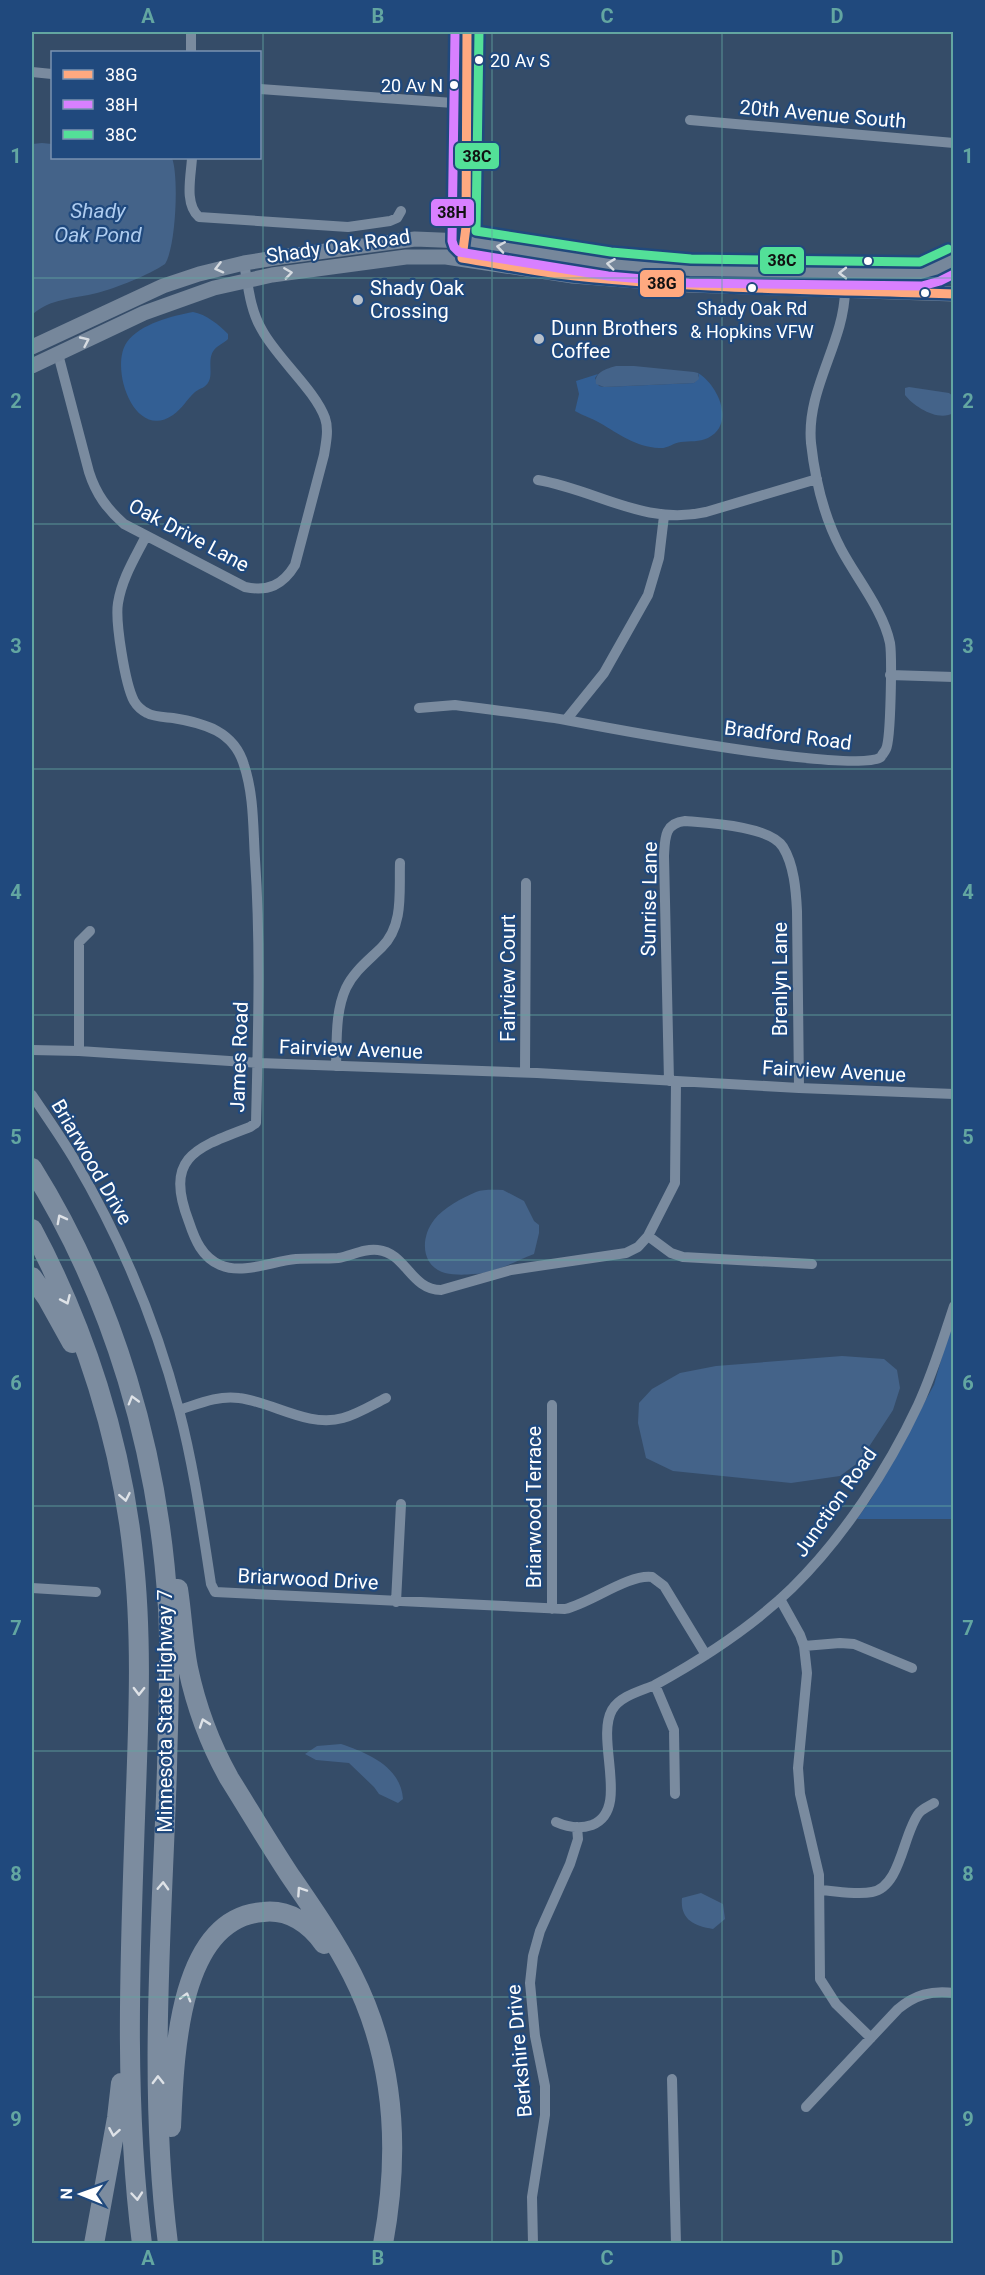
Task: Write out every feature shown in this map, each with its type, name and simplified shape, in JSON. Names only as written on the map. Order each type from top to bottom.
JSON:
[{"type":"highway","name":"Minnesota State Highway 7","points":[[32,1168],[64,1225],[96,1295],[124,1370],[142,1433],[155,1492],[163,1547],[169,1633],[169,1682],[158,2055],[161,2166],[170,2244]]},
{"type":"highway","name":"Minnesota State Highway 7","points":[[32,1229],[79,1332],[97,1386],[112,1440],[128,1520],[138,1619],[139,1709],[131,1927],[131,2106],[142,2244]]},
{"type":"highway","points":[[32,1276],[47,1298],[83,1365],[112,1440]]},
{"type":"highway","points":[[142,1433],[166,1515],[188,1667],[208,1734],[233,1785],[341,1953],[359,1989],[375,2032],[388,2087],[392,2126],[393,2175],[383,2244]]},
{"type":"highway","points":[[170,2244],[169,2155],[174,2064],[176,2042],[186,1996],[202,1958],[221,1930],[243,1916],[267,1911],[293,1916],[318,1935],[348,1987],[365,2031],[377,2074],[384,2133],[382,2191],[371,2244]]},
{"type":"highway","points":[[94,2244],[118,2107],[131,1927]]},
{"type":"main road","points":[[462,258],[467,32]]},
{"type":"main road","name":"Shady Oak Road","points":[[32,346],[163,286],[199,274],[244,263],[383,242],[430,238],[464,240],[610,264],[690,271],[747,274],[954,276]]},
{"type":"main road","name":"Shady Oak Road","points":[[32,366],[180,298],[247,280],[406,257],[462,258],[573,276],[639,281],[715,286],[954,294]]},
{"type":"main road","points":[[922,274],[954,260]]},
{"type":"main road","points":[[926,294],[946,298],[954,303]]},
{"type":"street","points":[[191,32],[191,51]]},
{"type":"street","points":[[32,72],[51,74]]},
{"type":"street","points":[[261,89],[467,104]]},
{"type":"street","name":"20th Avenue South","points":[[690,120],[954,143]]},
{"type":"street","points":[[192,159],[190,203],[193,212],[199,217],[348,227],[390,221],[397,218],[401,211]]},
{"type":"street","name":"Oak Drive Lane","points":[[58,354],[94,488],[112,513],[124,524],[245,587],[257,590],[269,589],[280,584],[295,565],[324,455],[327,436],[325,418],[318,404],[262,330],[251,302],[244,263]]},
{"type":"street","name":"Bradford Road","points":[[419,708],[456,705],[793,756],[850,762],[872,761],[881,757],[887,749],[890,645],[883,622],[834,535],[817,479],[812,443],[811,418],[842,322],[845,291]]},
{"type":"street","points":[[538,480],[558,483],[664,516],[698,513],[817,479]]},
{"type":"street","points":[[566,720],[604,673],[648,595],[659,558],[664,516]]},
{"type":"street","name":"James Road","points":[[146,536],[124,579],[118,603],[120,637],[129,686],[134,700],[140,709],[149,714],[200,722],[214,728],[238,753],[249,782],[256,877],[259,1064],[256,1123],[199,1149],[187,1161],[180,1177],[179,1194],[200,1250],[222,1266],[237,1269],[294,1259],[339,1258],[376,1249],[392,1255],[424,1287],[441,1290],[512,1270],[626,1253],[638,1247],[648,1236]]},
{"type":"street","points":[[890,675],[954,676]]},
{"type":"street","name":"Sunrise Lane","points":[[648,1236],[675,1183],[664,856],[669,827],[676,822],[685,821],[757,831],[772,837],[782,845],[792,870]]},
{"type":"street","points":[[336,1066],[338,1015],[341,999],[352,977],[392,935],[399,908],[400,863]]},
{"type":"street","name":"Brenlyn Lane","points":[[792,870],[797,911],[799,1088]]},
{"type":"street","name":"Fairview Court","points":[[525,1073],[526,883]]},
{"type":"street","points":[[79,1051],[79,942],[90,932]]},
{"type":"street","name":"Fairview Avenue","points":[[32,1050],[79,1051],[259,1064],[525,1073],[954,1094]]},
{"type":"street","name":"Briarwood Drive","points":[[32,1095],[74,1158],[103,1211],[131,1270],[154,1329],[179,1410],[193,1469],[211,1584],[215,1592],[552,1609],[574,1607],[638,1578],[652,1577],[664,1586],[706,1655]]},
{"type":"street","points":[[648,1236],[671,1253],[683,1257],[812,1264]]},
{"type":"street","name":"Junction Road","points":[[577,1827],[586,1827],[596,1823],[608,1811],[611,1800],[607,1730],[608,1717],[614,1707],[622,1699],[655,1685],[706,1655],[780,1599],[813,1567],[878,1476],[918,1405],[954,1306]]},
{"type":"street","points":[[179,1410],[214,1399],[238,1398],[306,1417],[330,1420],[343,1419],[386,1398]]},
{"type":"street","name":"Briarwood Terrace","points":[[552,1405],[552,1609]]},
{"type":"street","points":[[396,1602],[401,1504]]},
{"type":"street","points":[[32,1588],[96,1592]]},
{"type":"street","points":[[780,1599],[792,1617],[804,1646],[807,1673],[798,1768],[800,1794],[816,1857],[820,1890],[820,1979],[836,2004],[871,2038]]},
{"type":"street","points":[[804,1646],[854,1644],[912,1668]]},
{"type":"street","points":[[655,1685],[674,1730],[675,1794]]},
{"type":"street","points":[[820,1890],[866,1893],[882,1888],[893,1875],[919,1813],[934,1803]]},
{"type":"street","points":[[556,1822],[577,1827]]},
{"type":"street","name":"Berkshire Drive","points":[[533,2244],[532,2197],[541,2143],[545,2095],[532,2013],[530,1983],[533,1956],[540,1931],[570,1864],[578,1839],[577,1827]]},
{"type":"street","points":[[806,2107],[909,2000],[937,1991],[954,1993]]},
{"type":"street","points":[[672,2079],[676,2244]]},
{"type":"shaded area","points":[[193,312],[203,315],[216,324],[228,334],[228,339],[212,354],[210,377],[206,385],[195,392],[173,415],[159,421],[147,418],[137,410],[123,383],[122,353],[127,342],[140,330],[166,319]]},
{"type":"shaded area","points":[[698,373],[712,386],[721,405],[722,414],[721,424],[716,432],[705,439],[662,448],[651,447],[628,439],[575,411],[579,394],[576,381],[598,374],[595,378],[599,386],[604,387],[694,383],[699,376]]},
{"type":"shaded area","points":[[953,1318],[953,1519],[857,1519],[871,1499],[934,1385]]},
{"type":"water","name":"Shady Oak Pond","points":[[32,144],[51,144],[51,159],[172,159],[175,180],[174,228],[165,264],[123,285],[54,302],[32,315]]},
{"type":"water","points":[[616,366],[694,372],[698,373],[699,379],[694,383],[604,387],[596,384],[599,374]]},
{"type":"water","points":[[905,388],[949,393],[953,396],[953,413],[941,416],[920,408],[905,395]]},
{"type":"water","points":[[503,1190],[524,1201],[534,1221],[539,1225],[534,1254],[497,1270],[463,1275],[445,1273],[431,1264],[425,1251],[426,1235],[429,1227],[442,1211],[476,1192]]},
{"type":"water","points":[[842,1356],[884,1359],[897,1370],[900,1388],[893,1410],[859,1462],[840,1476],[791,1483],[673,1471],[646,1458],[638,1423],[639,1403],[652,1389],[680,1373],[716,1366]]},
{"type":"water","points":[[341,1744],[372,1757],[390,1770],[401,1788],[403,1799],[398,1803],[379,1794],[349,1763],[316,1760],[305,1754],[317,1746]]},
{"type":"water","points":[[701,1893],[723,1904],[725,1919],[713,1929],[699,1926],[689,1920],[683,1911],[682,1898]]},
{"type":"transit line","name":"38H","points":[[455,32],[452,241],[459,252],[608,276],[689,283],[922,286],[954,274]]},
{"type":"transit line","name":"38G","points":[[462,258],[466,227],[467,32]]},
{"type":"transit line","name":"38C","points":[[479,32],[476,231],[611,252],[691,259],[920,262],[948,249]]},
{"type":"transit line","name":"38G","points":[[462,258],[575,276],[669,284],[954,294]]},
{"type":"place","name":"20 Av S","points":[[479,60]]},
{"type":"place","name":"20 Av N","points":[[454,85]]},
{"type":"place","name":"Shady Oak Rd & Hopkins VFW","points":[[752,288]]},
{"type":"place","name":"Shady Oak Crossing","points":[[358,300]]},
{"type":"place","name":"Dunn Brothers Coffee","points":[[539,339]]}]
